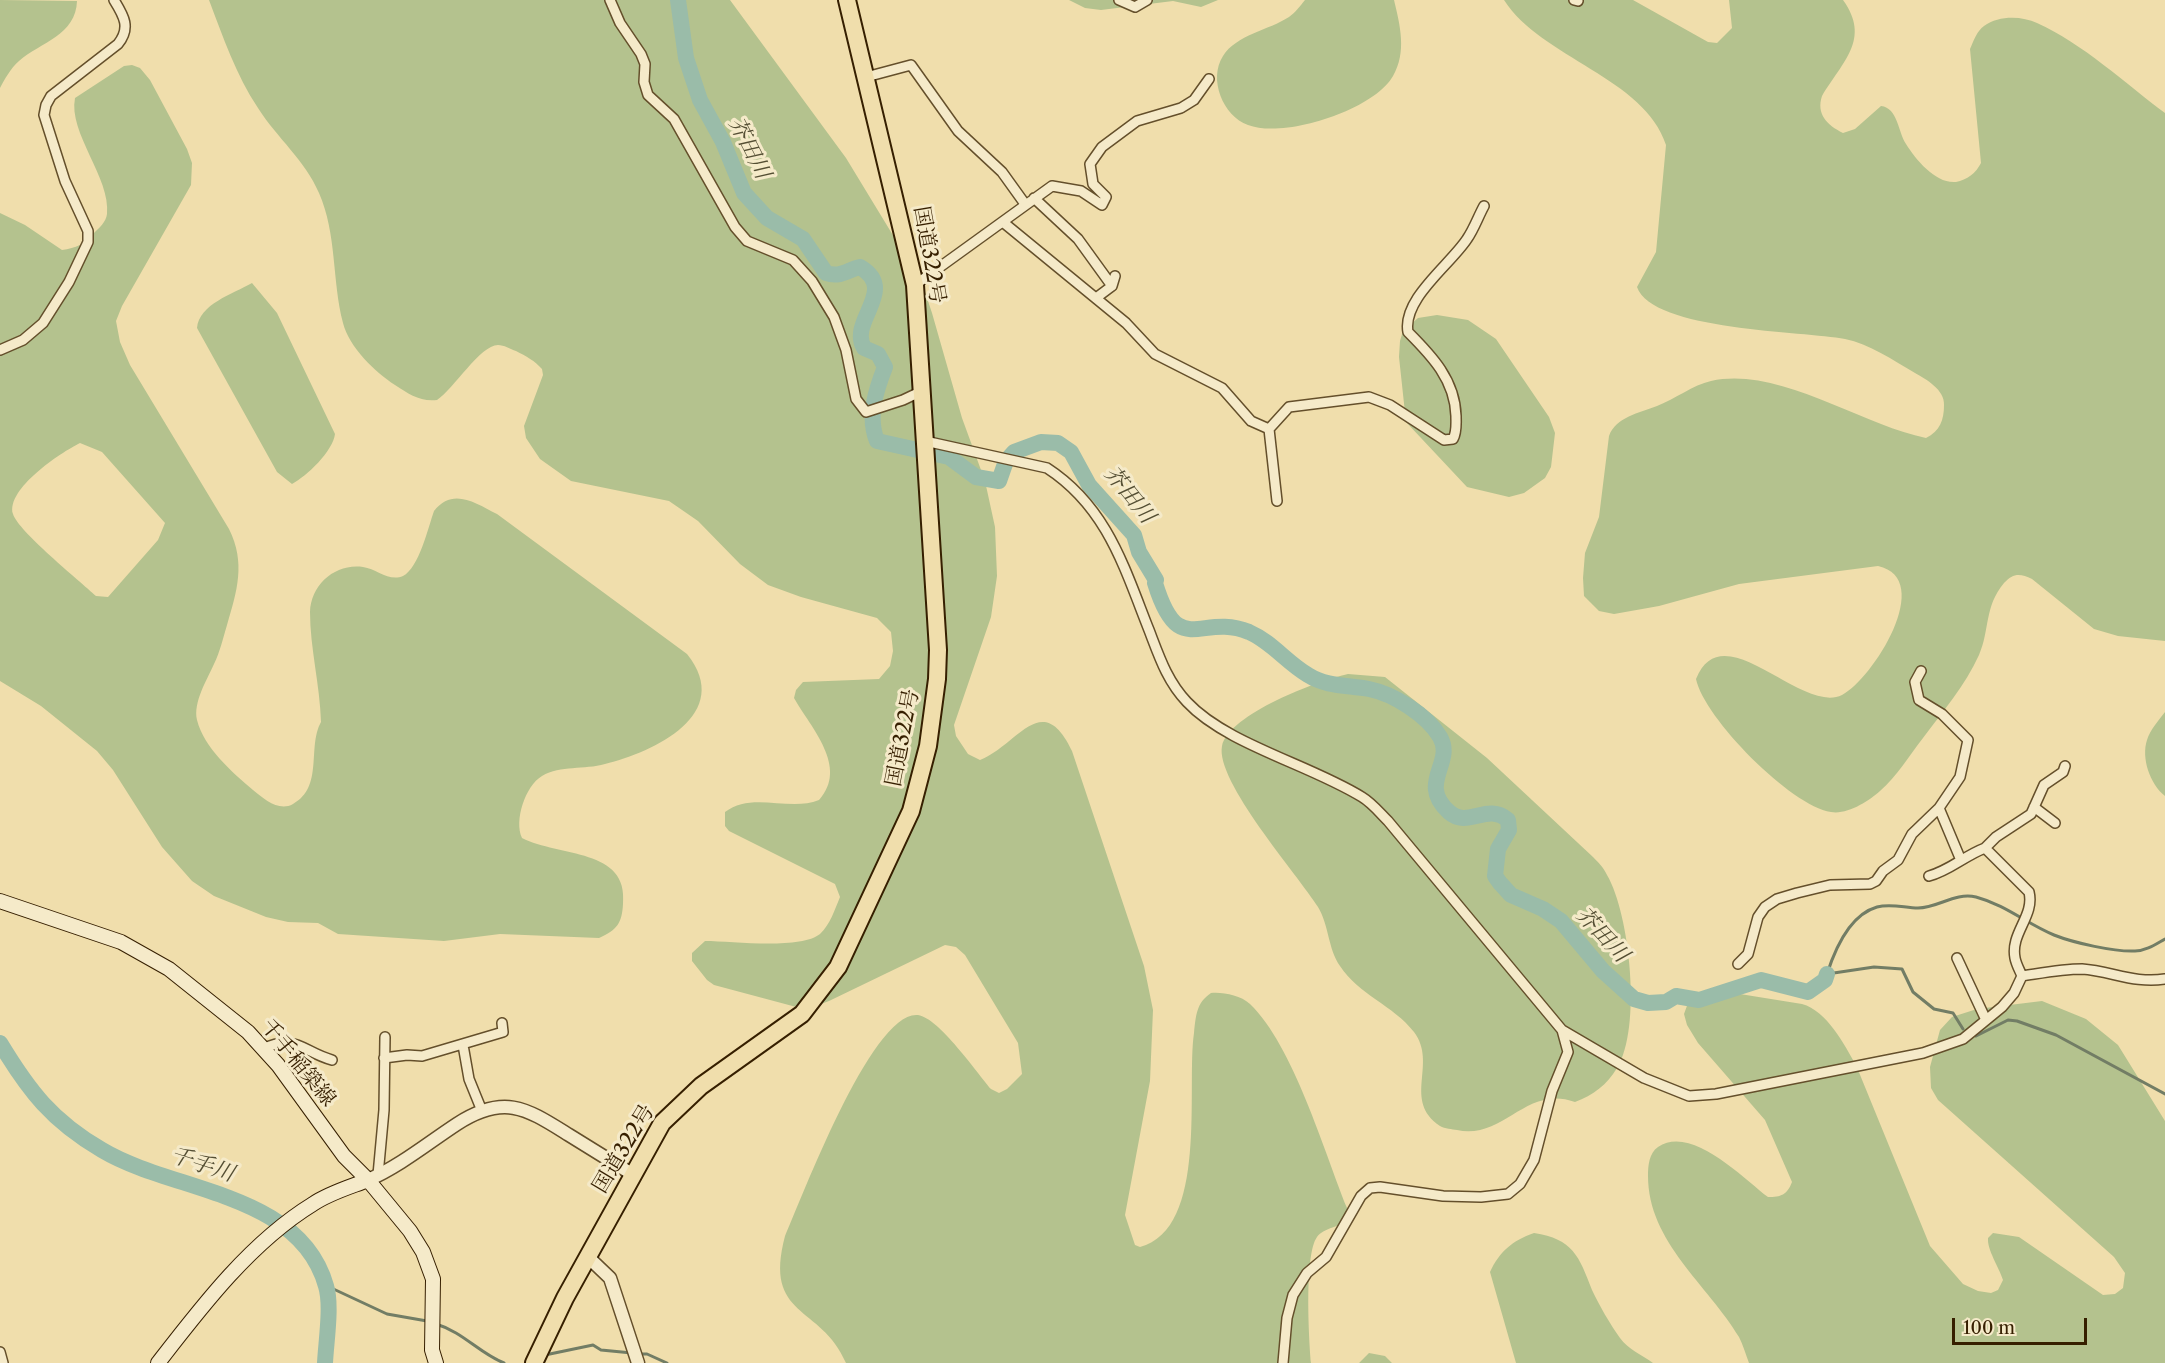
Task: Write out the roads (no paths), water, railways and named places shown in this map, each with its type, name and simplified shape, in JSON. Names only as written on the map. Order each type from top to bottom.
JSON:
[{"type":"highway","name":"国道322号","points":[[534,1363],[632,1174],[657,1131],[684,1100],[786,1028],[823,990],[838,967],[911,811],[928,746],[937,679],[938,650],[915,285],[847,0]]},
{"type":"main road","name":"千手稲築線","points":[[0,901],[121,942],[169,969],[248,1032],[278,1065],[344,1156],[373,1178],[411,1231],[427,1261],[433,1279],[432,1350],[436,1363]]},
{"type":"main road","points":[[158,1363],[220,1287],[292,1217],[322,1198],[373,1178]]},
{"type":"street","points":[[0,350],[22,340],[43,323],[69,282],[88,242],[88,231],[65,181],[44,115],[51,96],[118,44],[126,35],[127,26],[114,0]]},
{"type":"street","points":[[610,0],[620,22],[641,54],[645,64],[644,82],[648,94],[674,119],[735,227],[747,241],[793,260],[828,305],[846,350],[851,382],[860,406],[866,412],[922,391]]},
{"type":"street","points":[[1119,0],[1135,7],[1147,0]]},
{"type":"street","points":[[866,77],[911,65],[958,131],[1002,172],[1025,204]]},
{"type":"street","points":[[915,285],[1004,223],[1025,204],[1052,186],[1081,191],[1102,205],[1106,197],[1093,184],[1090,164],[1102,147],[1137,121],[1181,108],[1194,100],[1209,79]]},
{"type":"street","points":[[1034,198],[1078,239],[1112,286]]},
{"type":"street","points":[[1277,501],[1269,429],[1289,407],[1369,397],[1390,405],[1444,440],[1453,439],[1455,404],[1451,388],[1444,372],[1408,332],[1407,324],[1415,303],[1467,240],[1484,206]]},
{"type":"street","points":[[1004,223],[1126,323],[1155,354],[1222,388],[1251,421],[1269,429]]},
{"type":"street","points":[[1096,298],[1112,286],[1115,276]]},
{"type":"street","points":[[925,445],[1047,468],[1064,479],[1105,524],[1125,569],[1166,676],[1186,701],[1202,716],[1227,732],[1364,798],[1388,821],[1562,1030],[1644,1078],[1689,1096],[1716,1094],[1923,1053],[1963,1039],[1986,1020],[2014,993],[2022,976],[2014,957],[2022,924],[2031,902],[2029,892],[1985,848]]},
{"type":"street","points":[[1738,964],[1748,954],[1758,917],[1765,907],[1777,898],[1830,885],[1870,884],[1876,881],[1883,871],[1898,860],[1912,834],[1939,808],[1957,785],[1968,740],[1942,714],[1919,700],[1915,682],[1921,671]]},
{"type":"street","points":[[1929,876],[1943,872],[1960,858],[1985,848],[1996,837],[2031,814],[2044,785],[2063,772],[2065,766]]},
{"type":"street","points":[[2034,807],[2055,823]]},
{"type":"street","points":[[1939,808],[1960,858]]},
{"type":"street","points":[[1957,958],[1986,1020]]},
{"type":"street","points":[[2022,976],[2059,970],[2084,969],[2134,980],[2165,979]]},
{"type":"street","points":[[384,1058],[422,1056],[463,1045],[503,1032],[502,1023]]},
{"type":"street","points":[[1283,1363],[1287,1318],[1293,1294],[1307,1273],[1326,1257],[1354,1206],[1370,1188],[1380,1186],[1443,1196],[1481,1197],[1508,1194],[1520,1184],[1534,1160],[1552,1091],[1568,1052],[1562,1030]]},
{"type":"street","points":[[373,1178],[384,1110],[384,1037]]},
{"type":"street","points":[[263,1049],[278,1041],[298,1043],[319,1056],[332,1060]]},
{"type":"street","points":[[463,1045],[469,1079],[482,1111]]},
{"type":"street","points":[[373,1178],[460,1122],[482,1111],[515,1107],[535,1113],[632,1174]]},
{"type":"street","points":[[588,1257],[610,1278],[638,1363]]},
{"type":"street","points":[[0,1352],[3,1363]]},
{"type":"waterway","name":"芥田川","points":[[678,0],[686,58],[700,100],[723,142],[744,193],[767,218],[803,239],[826,273],[839,274],[860,267],[871,276],[875,286],[874,296],[862,327],[861,338],[864,348],[878,354],[885,367],[876,394],[873,413],[877,441],[949,457],[976,477],[999,481],[1006,461],[1014,452],[1041,442],[1058,443],[1071,452],[1089,485],[1134,535],[1139,552],[1156,580],[1155,583],[1164,607],[1173,621],[1182,628],[1232,627],[1249,632],[1265,641],[1300,670],[1315,679],[1330,684],[1379,692],[1409,707],[1427,721],[1440,737],[1443,746],[1443,756],[1436,782],[1436,792],[1440,802],[1449,812],[1463,818],[1493,814],[1508,820],[1509,830],[1498,849],[1495,876],[1500,883],[1511,895],[1543,909],[1561,921],[1603,971],[1634,999],[1648,1003],[1666,1002],[1676,996],[1699,1000],[1761,980],[1808,992],[1825,980],[1827,974]]},
{"type":"waterway","points":[[1963,1029],[1953,1013],[1934,1009],[1913,992],[1902,969],[1874,967],[1827,974],[1844,934],[1858,917],[1882,906],[1918,908],[1968,896],[1987,900],[2054,935],[2094,946],[2139,951],[2165,939]]},
{"type":"waterway","points":[[1976,1036],[2008,1020],[2017,1021],[2056,1035],[2165,1094]]},
{"type":"waterway","name":"千手川","points":[[0,1043],[21,1076],[43,1104],[84,1139],[131,1164],[230,1198],[262,1213],[290,1231],[312,1255],[326,1286],[329,1313],[325,1363]]},
{"type":"waterway","points":[[327,1286],[387,1314],[427,1321]]},
{"type":"waterway","points":[[436,1324],[454,1332],[504,1363]]},
{"type":"waterway","points":[[545,1355],[593,1345],[601,1350],[632,1353]]},
{"type":"waterway","points":[[638,1354],[647,1354],[667,1363]]}]
